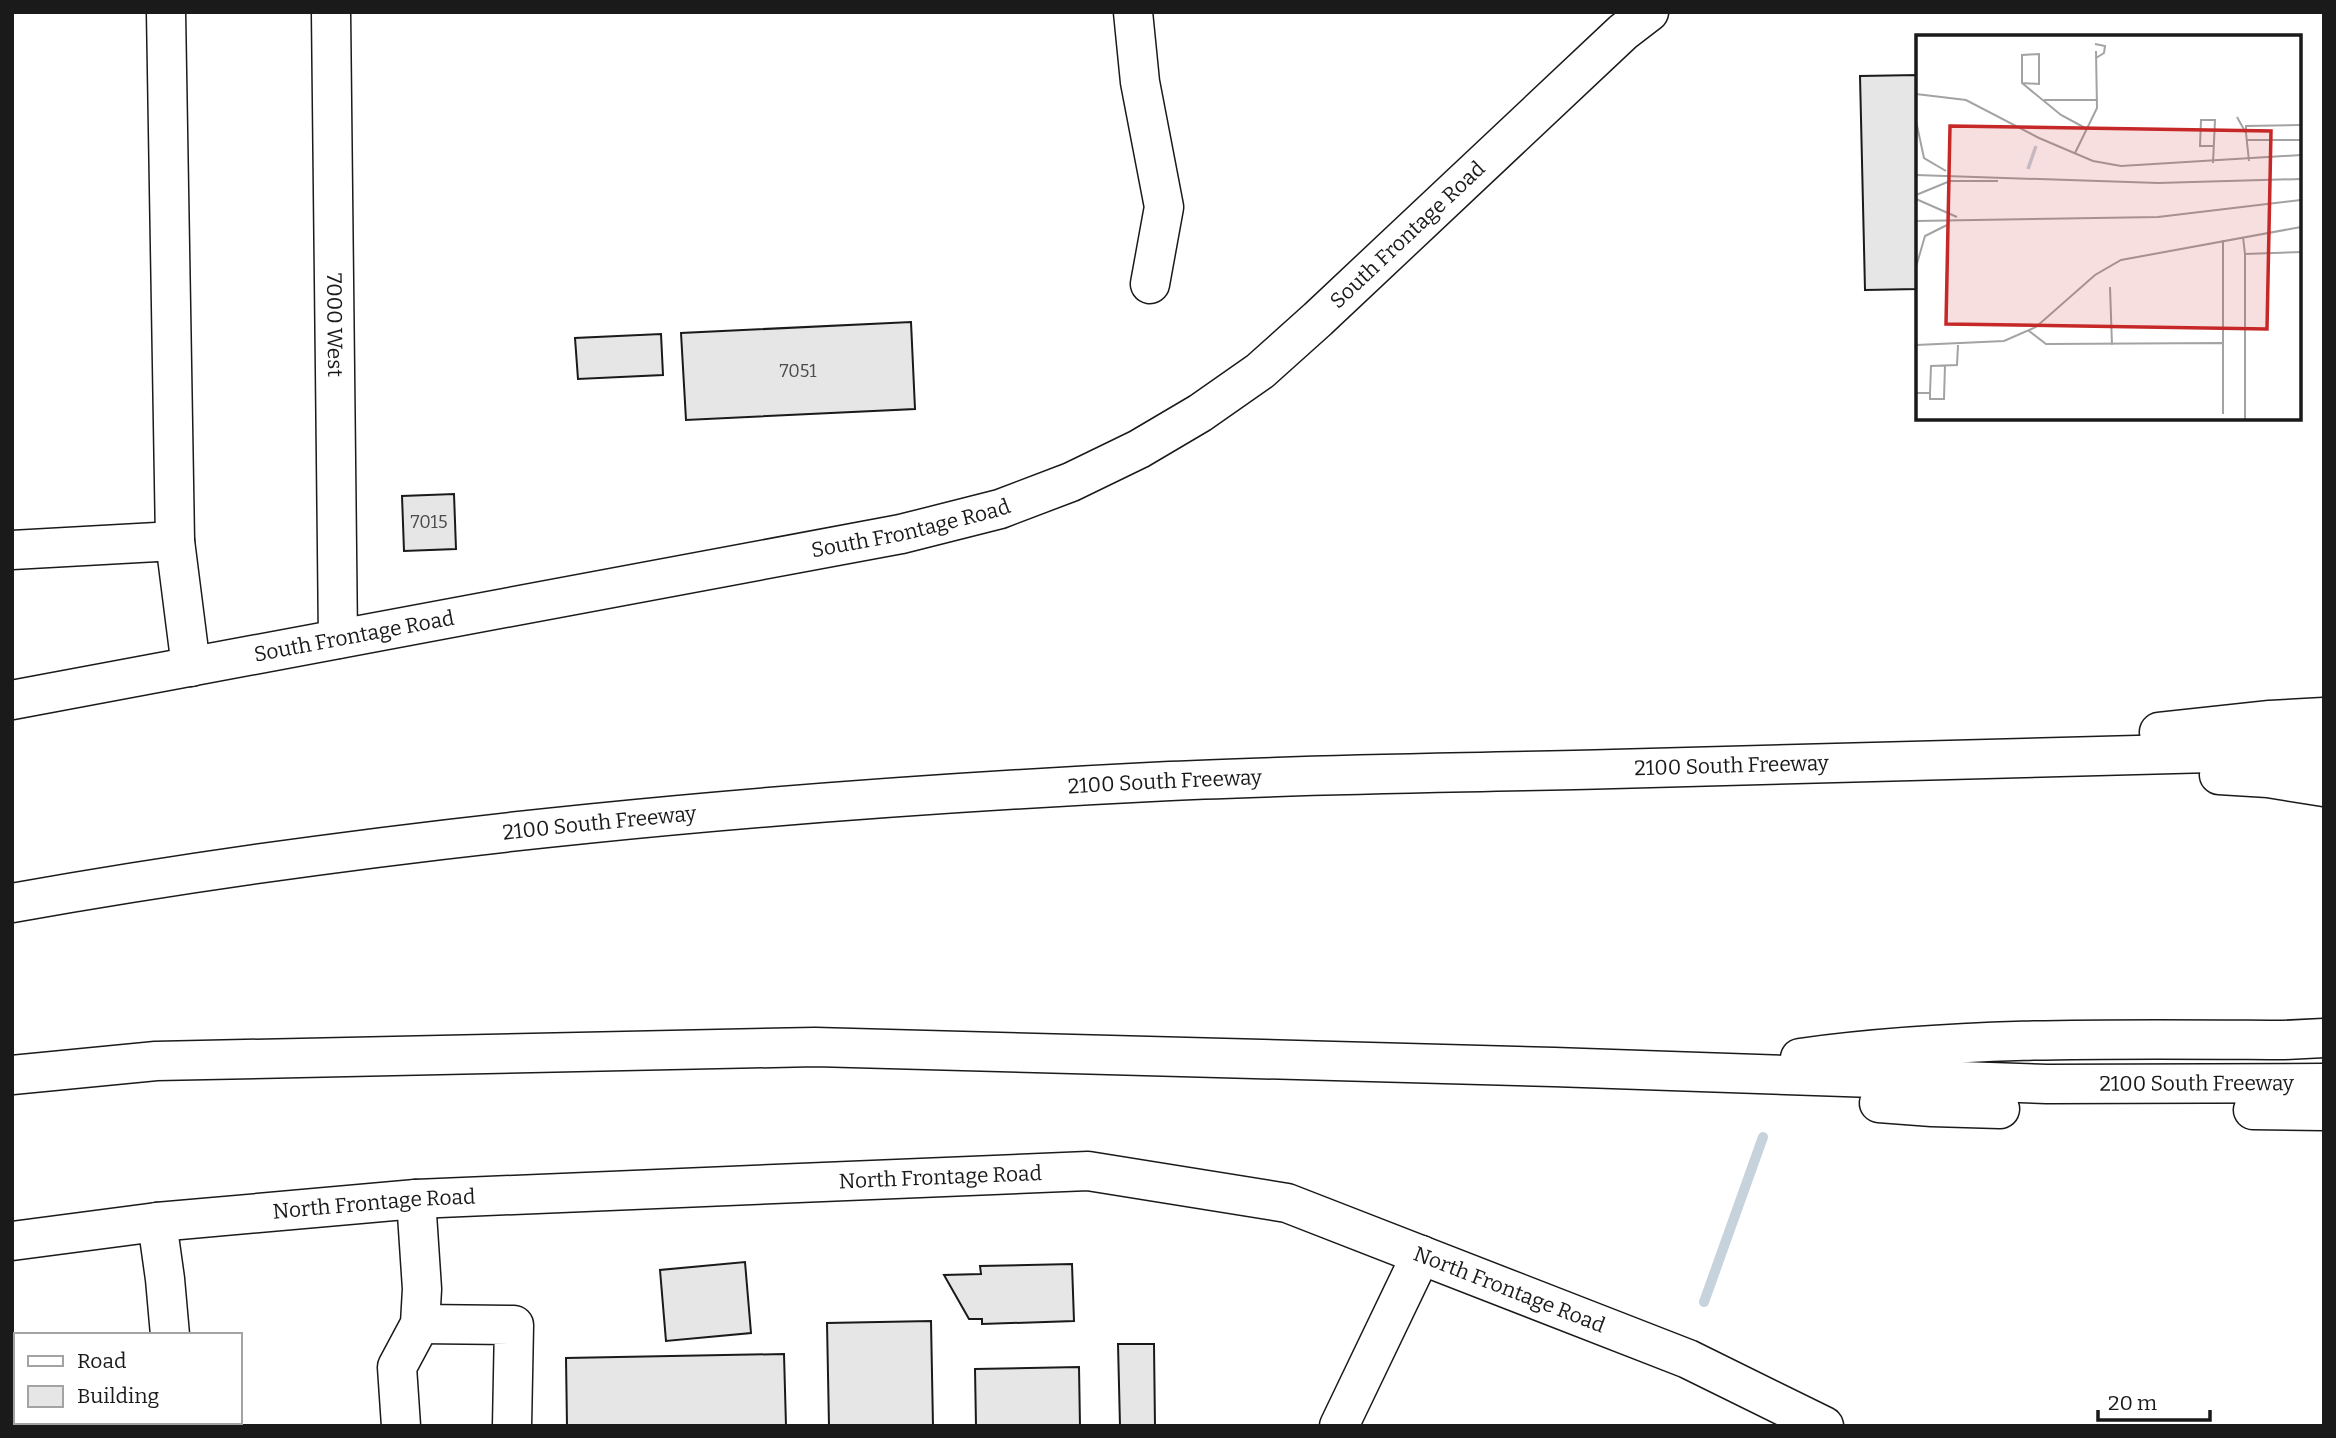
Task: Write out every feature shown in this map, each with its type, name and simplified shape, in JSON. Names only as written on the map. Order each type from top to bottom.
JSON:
[{"type":"main road","points":[[166,12],[175,541],[191,667]]},
{"type":"main road","name":"7000 West","points":[[331,12],[338,639]]},
{"type":"main road","points":[[1133,12],[1140,82],[1164,208],[1150,284]]},
{"type":"main road","name":"South Frontage Road","points":[[12,700],[901,534],[1000,509],[1071,482],[1139,449],[1200,413],[1260,371],[1623,32],[1649,12]]},
{"type":"main road","points":[[12,550],[175,541]]},
{"type":"main road","points":[[2001,758],[2152,733],[2324,717]]},
{"type":"main road","name":"2100 South Freeway","points":[[12,903],[152,878],[354,851],[583,824],[813,804],[1172,781],[2324,750]]},
{"type":"main road","points":[[2001,758],[2129,773],[2268,778],[2324,787]]},
{"type":"main road","points":[[1711,1073],[1848,1051],[1942,1043],[2324,1038]]},
{"type":"main road","name":"2100 South Freeway","points":[[12,1075],[156,1061],[815,1047],[2048,1084],[2324,1083]]},
{"type":"main road","points":[[1711,1073],[1821,1096],[1932,1107],[2324,1111]]},
{"type":"main road","name":"North Frontage Road","points":[[12,1241],[157,1222],[416,1199],[1088,1171],[1287,1203],[1688,1359],[1824,1426]]},
{"type":"main road","points":[[401,1426],[397,1367],[420,1324],[422,1289],[416,1199]]},
{"type":"main road","points":[[157,1222],[170,1333]]},
{"type":"main road","points":[[1339,1426],[1421,1255]]},
{"type":"main road","points":[[420,1324],[514,1325],[512,1426]]},
{"type":"building","points":[[1916,75],[1916,289],[1865,290],[1860,76]]},
{"type":"building","points":[[911,322],[915,409],[686,420],[681,333]]},
{"type":"building","points":[[661,334],[663,375],[578,379],[575,338]]},
{"type":"building","points":[[454,494],[456,549],[404,551],[402,496]]},
{"type":"building","points":[[745,1262],[751,1333],[666,1341],[660,1270]]},
{"type":"building","points":[[1072,1264],[1074,1321],[982,1324],[982,1319],[969,1319],[944,1275],[981,1274],[980,1266]]},
{"type":"building","points":[[931,1321],[933,1426],[829,1426],[827,1323]]},
{"type":"building","points":[[1118,1344],[1154,1344],[1155,1426],[1120,1426]]},
{"type":"building","points":[[784,1354],[786,1426],[567,1426],[566,1358]]},
{"type":"building","points":[[1079,1367],[1080,1426],[976,1426],[975,1369]]},
{"type":"waterway","points":[[1704,1302],[1763,1137]]}]
